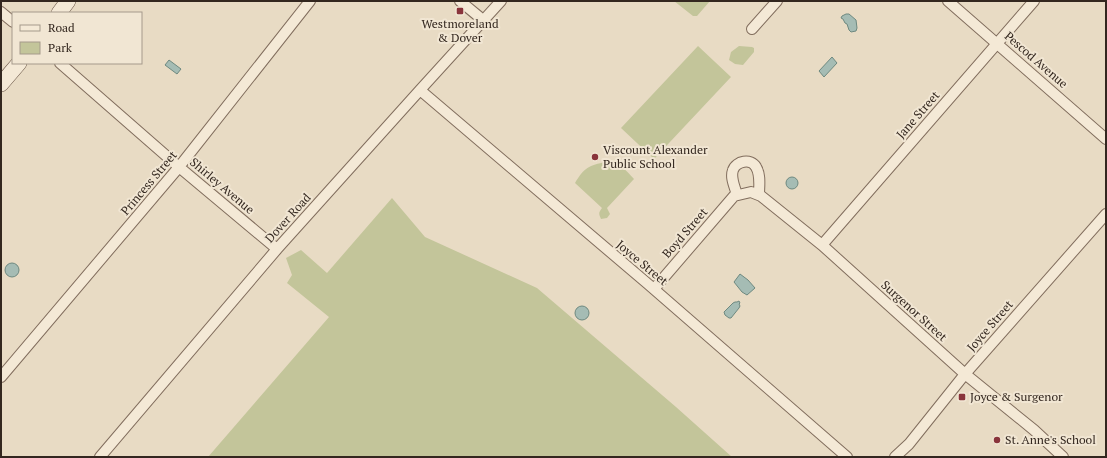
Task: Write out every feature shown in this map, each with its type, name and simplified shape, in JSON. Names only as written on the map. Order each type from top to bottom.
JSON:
[{"type":"street","points":[[60,12],[68,1]]},
{"type":"street","name":"Princess Street","points":[[1,377],[179,167],[310,1]]},
{"type":"street","points":[[460,1],[483,20]]},
{"type":"street","name":"Dover Road","points":[[100,457],[277,249],[483,20],[502,1]]},
{"type":"street","points":[[752,29],[777,1]]},
{"type":"street","name":"Pescod Avenue","points":[[948,1],[1106,139]]},
{"type":"street","name":"Jane Street","points":[[822,245],[1034,1]]},
{"type":"street","points":[[1,12],[12,21]]},
{"type":"street","points":[[1,84],[18,64]]},
{"type":"street","name":"Shirley Avenue","points":[[61,64],[179,167],[277,249]]},
{"type":"street","name":"Joyce Street","points":[[420,90],[654,289],[847,457]]},
{"type":"street","points":[[759,195],[759,176],[756,166],[750,162],[743,162],[735,166],[732,171],[737,195],[751,192],[761,196],[822,245]]},
{"type":"street","name":"Boyd Street","points":[[654,289],[734,196],[737,195]]},
{"type":"street","name":"Joyce Street","points":[[895,457],[909,444],[965,374],[1106,214]]},
{"type":"street","name":"Surgenor Street","points":[[822,245],[965,374],[1034,430],[1063,457]]},
{"type":"green space","points":[[674,1],[710,1],[697,16],[693,16]]},
{"type":"green space","points":[[698,46],[731,77],[654,159],[621,128]]},
{"type":"green space","points":[[739,46],[754,48],[754,52],[743,65],[735,64],[729,60],[731,52]]},
{"type":"green space","points":[[606,162],[622,167],[634,179],[607,208],[610,214],[607,218],[601,219],[599,214],[602,208],[575,183],[581,174],[588,168],[595,164]]},
{"type":"green space","points":[[392,198],[425,237],[537,288],[732,457],[208,457],[329,317],[287,283],[292,275],[286,258],[301,250],[327,273]]},
{"type":"water","points":[[846,14],[849,14],[856,20],[856,31],[851,32],[847,24],[841,18]]},
{"type":"water","points":[[832,57],[837,63],[824,77],[819,71]]},
{"type":"water","points":[[169,60],[181,69],[177,74],[165,65]]},
{"type":"water","points":[[790,177],[794,177],[798,183],[794,189],[790,189],[786,185],[786,181]]},
{"type":"water","points":[[12,263],[17,265],[19,270],[17,275],[12,277],[7,275],[5,270],[7,265]]},
{"type":"water","points":[[740,274],[755,288],[747,295],[742,292],[734,282]]},
{"type":"water","points":[[739,301],[740,306],[731,318],[725,315],[724,312],[733,303]]},
{"type":"water","points":[[582,306],[587,308],[589,313],[587,318],[582,320],[577,318],[575,313],[577,308]]},
{"type":"place","name":"Westmoreland & Dover","points":[[460,11]]},
{"type":"place","name":"Viscount Alexander Public School","points":[[595,157]]},
{"type":"place","name":"Joyce & Surgenor","points":[[962,397]]},
{"type":"place","name":"St. Anne's School","points":[[997,440]]}]
